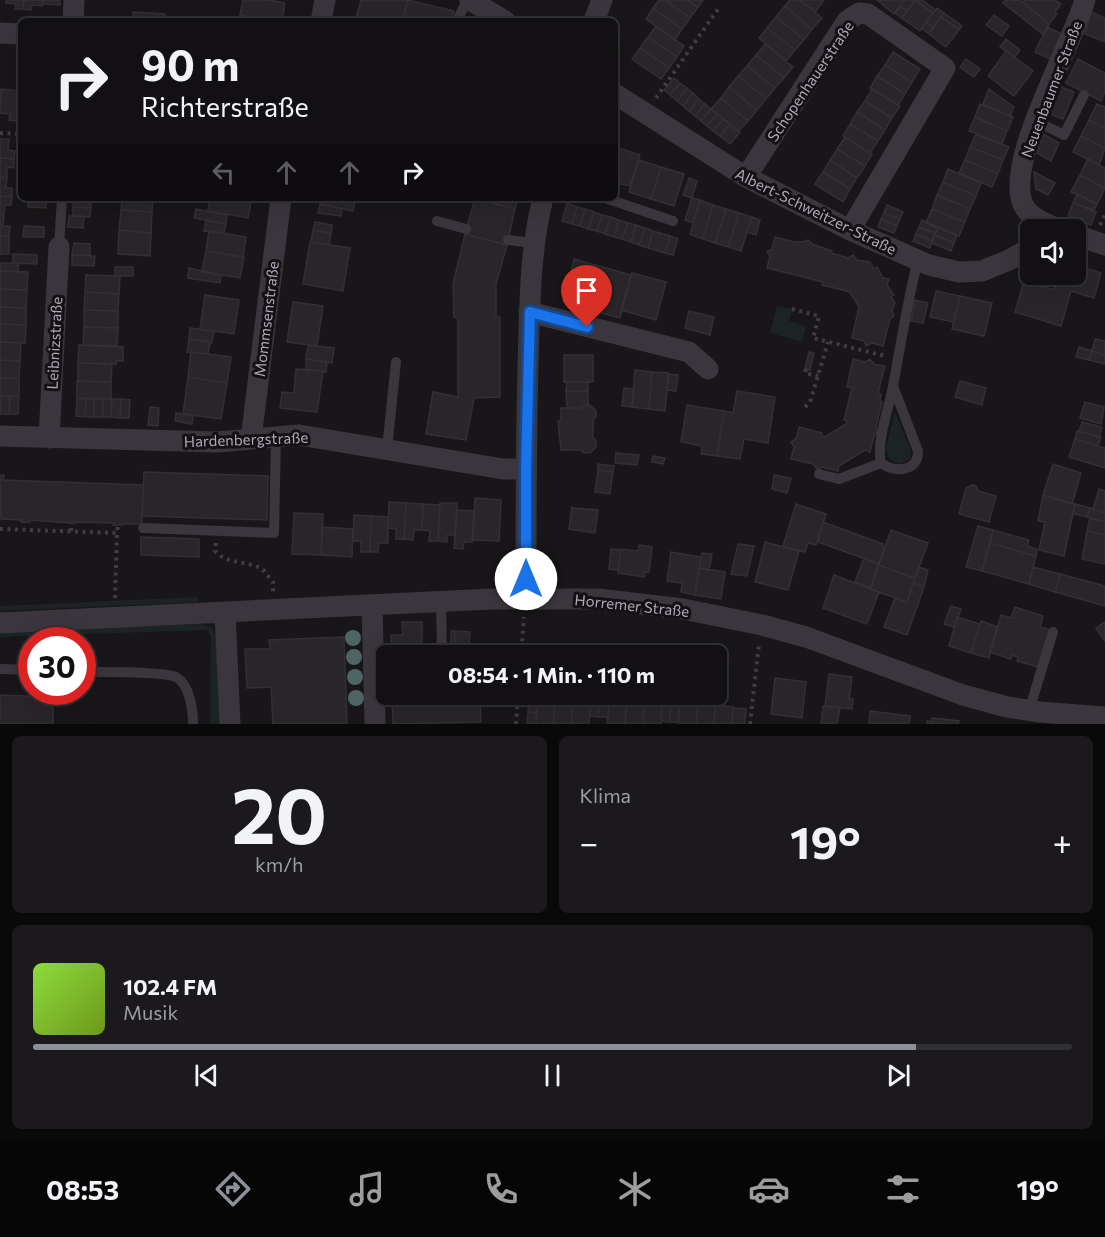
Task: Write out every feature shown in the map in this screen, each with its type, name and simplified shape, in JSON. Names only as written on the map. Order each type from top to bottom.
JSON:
[{"type":"street","points":[[73,18],[74,0]]},
{"type":"street","points":[[322,18],[325,0]]},
{"type":"street","points":[[468,0],[500,18]]},
{"type":"street","points":[[595,18],[602,0]]},
{"type":"street","name":"Neuenbaumer Straße","points":[[1038,219],[1024,205],[1020,193],[1019,176],[1036,121],[1085,0]]},
{"type":"street","name":"Schopenhauerstraße","points":[[746,177],[845,25],[853,16],[860,13],[868,14],[945,68],[850,230]]},
{"type":"street","points":[[0,33],[18,34]]},
{"type":"street","name":"Albert-Schweitzer-Straße","points":[[618,96],[746,177],[850,230],[918,260],[952,271],[975,272],[992,268],[1020,253]]},
{"type":"street","name":"Mommsenstraße","points":[[251,440],[282,201]]},
{"type":"street","points":[[526,597],[530,312],[533,243],[542,201]]},
{"type":"street","points":[[1086,238],[1105,245]]},
{"type":"street","name":"Leibnizstraße","points":[[49,438],[59,247]]},
{"type":"street","points":[[530,312],[688,352],[708,369]]},
{"type":"street","name":"Hardenbergstraße","points":[[0,436],[217,442],[299,435],[503,469],[526,469]]},
{"type":"street","name":"Horremer Straße","points":[[0,623],[526,597],[598,599],[714,614],[762,625],[806,637],[963,695],[1007,707],[1105,717]]},
{"type":"street","points":[[372,605],[375,724]]},
{"type":"street","points":[[225,613],[230,724]]},
{"type":"lane","points":[[459,18],[468,0]]},
{"type":"lane","points":[[1036,121],[1064,135],[1084,95]]},
{"type":"lane","points":[[59,247],[62,201]]},
{"type":"lane","points":[[614,201],[673,221]]},
{"type":"lane","points":[[437,221],[466,229]]},
{"type":"lane","points":[[508,240],[533,243]]},
{"type":"lane","points":[[893,386],[918,452],[918,459],[913,465],[902,469],[889,469],[881,463],[880,448],[908,299],[918,260]]},
{"type":"lane","points":[[387,449],[396,362]]},
{"type":"lane","points":[[143,528],[274,533],[276,437]]},
{"type":"lane","points":[[819,474],[839,479],[881,463]]},
{"type":"lane","points":[[441,601],[442,645]]},
{"type":"lane","points":[[1029,711],[1053,632]]},
{"type":"lane","points":[[0,669],[18,670]]},
{"type":"lane","points":[[96,672],[175,677],[183,684],[190,700],[193,724]]},
{"type":"path","points":[[645,114],[718,9]]},
{"type":"path","points":[[0,133],[18,134]]},
{"type":"path","points":[[792,309],[819,316],[813,338],[897,359]]},
{"type":"path","points":[[805,407],[810,402],[828,342]]},
{"type":"path","points":[[806,369],[806,373],[818,376]]},
{"type":"path","points":[[25,530],[26,522]]},
{"type":"path","points":[[71,523],[71,531]]},
{"type":"path","points":[[115,598],[118,525]]},
{"type":"path","points":[[0,529],[117,532]]},
{"type":"path","points":[[216,543],[216,551],[219,555],[261,568],[273,582],[273,592]]},
{"type":"path","points":[[522,645],[526,597]]},
{"type":"path","points":[[750,724],[762,625]]},
{"type":"path","points":[[516,724],[517,705]]},
{"type":"shaded area","points":[[777,306],[792,309],[789,321],[806,326],[802,342],[770,333]]},
{"type":"shaded area","points":[[895,412],[910,448],[911,458],[900,464],[889,459],[886,447]]},
{"type":"shaded area","points":[[198,597],[198,602],[0,611],[0,606]]},
{"type":"shaded area","points":[[199,624],[211,627],[216,637],[220,724],[210,724],[211,637],[207,630],[96,634],[96,628]]},
{"type":"shaded area","points":[[18,630],[18,636],[0,637],[0,631]]},
{"type":"building","points":[[6,0],[24,0],[23,9],[15,9],[16,4],[6,3]]},
{"type":"building","points":[[24,0],[43,0],[42,6],[32,5],[31,10],[23,9]]},
{"type":"building","points":[[43,0],[60,0],[60,5],[42,4]]},
{"type":"building","points":[[243,0],[270,0],[285,3],[282,18],[256,18],[240,15]]},
{"type":"building","points":[[361,0],[408,0],[403,18],[356,18]]},
{"type":"building","points":[[408,0],[454,11],[452,18],[403,18]]},
{"type":"building","points":[[659,0],[665,0],[690,18],[682,29],[653,8]]},
{"type":"building","points":[[665,0],[687,0],[698,7],[690,18]]},
{"type":"building","points":[[687,0],[703,0],[698,7]]},
{"type":"building","points":[[790,0],[800,0],[822,18],[812,29],[785,6]]},
{"type":"building","points":[[800,0],[824,0],[815,12]]},
{"type":"building","points":[[877,0],[904,0],[894,14]]},
{"type":"building","points":[[904,0],[916,0],[907,11],[900,6]]},
{"type":"building","points":[[915,0],[933,13],[920,31],[902,18]]},
{"type":"building","points":[[922,0],[936,10],[933,13],[916,1]]},
{"type":"building","points":[[1005,0],[1020,0],[1049,24],[1044,35],[1003,3]]},
{"type":"building","points":[[1025,0],[1055,0],[1061,4],[1049,24],[1023,2]]},
{"type":"building","points":[[785,6],[812,29],[804,40],[776,17]]},
{"type":"building","points":[[900,6],[907,11],[902,18],[895,13]]},
{"type":"building","points":[[653,8],[682,29],[675,40],[646,19]]},
{"type":"building","points":[[937,8],[944,13],[933,27],[926,22]]},
{"type":"building","points":[[133,12],[165,14],[165,18],[133,18]]},
{"type":"building","points":[[1091,12],[1105,18],[1105,42],[1085,34]]},
{"type":"building","points":[[944,13],[962,26],[959,30],[941,17]]},
{"type":"building","points":[[240,15],[256,18],[239,18]]},
{"type":"building","points":[[994,15],[1009,26],[1002,36],[986,25]]},
{"type":"building","points":[[776,17],[804,40],[795,50],[767,28]]},
{"type":"building","points":[[941,17],[959,30],[946,47],[929,34]]},
{"type":"building","points":[[926,22],[933,27],[929,34],[922,29]]},
{"type":"building","points":[[656,26],[684,46],[677,57],[648,37]]},
{"type":"building","points":[[1047,27],[1064,35],[1052,60],[1035,52]]},
{"type":"building","points":[[767,28],[795,50],[786,61],[759,38]]},
{"type":"building","points":[[648,37],[677,57],[669,68],[640,48]]},
{"type":"building","points":[[1006,39],[1020,50],[1015,57],[1000,47]]},
{"type":"building","points":[[765,44],[793,67],[784,78],[756,55]]},
{"type":"building","points":[[640,48],[669,68],[661,79],[632,59]]},
{"type":"building","points":[[1006,51],[1033,71],[1014,96],[988,76]]},
{"type":"building","points":[[893,52],[920,69],[912,82],[885,65]]},
{"type":"building","points":[[756,55],[784,78],[775,88],[747,66]]},
{"type":"building","points":[[966,59],[980,69],[974,77],[960,67]]},
{"type":"building","points":[[1078,59],[1105,73],[1105,92],[1101,101],[1066,83]]},
{"type":"building","points":[[885,65],[912,82],[905,94],[877,76]]},
{"type":"building","points":[[747,66],[775,88],[766,99],[738,76]]},
{"type":"building","points":[[738,76],[766,99],[757,110],[729,87]]},
{"type":"building","points":[[877,76],[905,94],[898,105],[870,88]]},
{"type":"building","points":[[674,78],[680,83],[670,95],[664,90]]},
{"type":"building","points":[[680,83],[687,88],[677,101],[670,95]]},
{"type":"building","points":[[1059,86],[1074,92],[1063,119],[1048,113]]},
{"type":"building","points":[[729,87],[757,110],[748,121],[721,98]]},
{"type":"building","points":[[687,88],[693,93],[683,106],[677,101]]},
{"type":"building","points":[[1,89],[18,91],[18,121],[9,120],[10,114],[0,113]]},
{"type":"building","points":[[872,89],[900,106],[892,118],[865,101]]},
{"type":"building","points":[[989,89],[1014,107],[1010,116],[983,104]]},
{"type":"building","points":[[693,93],[699,99],[689,111],[683,106]]},
{"type":"building","points":[[721,98],[748,121],[738,131],[711,109]]},
{"type":"building","points":[[699,99],[705,104],[695,116],[689,111]]},
{"type":"building","points":[[865,101],[892,118],[885,130],[857,112]]},
{"type":"building","points":[[705,104],[711,109],[701,121],[695,116]]},
{"type":"building","points":[[980,104],[1013,117],[1007,131],[975,117]]},
{"type":"building","points":[[1097,104],[1105,107],[1105,128],[1089,120]]},
{"type":"building","points":[[711,109],[717,114],[707,126],[701,121]]},
{"type":"building","points":[[857,112],[885,130],[878,141],[850,124]]},
{"type":"building","points":[[717,114],[724,119],[713,131],[707,126]]},
{"type":"building","points":[[975,117],[1007,131],[1002,144],[969,131]]},
{"type":"building","points":[[724,119],[730,124],[720,136],[713,131]]},
{"type":"building","points":[[1089,120],[1105,128],[1105,148],[1081,136]]},
{"type":"building","points":[[730,124],[740,132],[730,144],[720,136]]},
{"type":"building","points":[[850,124],[878,141],[870,153],[843,136]]},
{"type":"building","points":[[976,134],[1009,147],[1003,160],[970,147]]},
{"type":"building","points":[[1043,134],[1059,143],[1051,161],[1037,153]]},
{"type":"building","points":[[1081,136],[1105,148],[1099,165],[1073,152]]},
{"type":"building","points":[[845,137],[872,154],[865,166],[837,149]]},
{"type":"building","points":[[0,139],[9,139],[8,150],[15,151],[14,159],[0,158]]},
{"type":"building","points":[[970,147],[1003,160],[998,174],[965,160]]},
{"type":"building","points":[[618,148],[640,155],[630,186],[618,184]]},
{"type":"building","points":[[837,149],[865,166],[857,178],[830,160]]},
{"type":"building","points":[[0,158],[14,159],[14,168],[7,167],[7,178],[0,177]]},
{"type":"building","points":[[1088,159],[1105,168],[1105,188],[1080,175]]},
{"type":"building","points":[[639,160],[661,167],[651,199],[629,192]]},
{"type":"building","points":[[830,160],[857,178],[850,189],[823,172]]},
{"type":"building","points":[[965,160],[998,174],[992,187],[959,173]]},
{"type":"building","points":[[661,167],[684,174],[674,206],[651,199]]},
{"type":"building","points":[[948,169],[981,183],[976,196],[943,182]]},
{"type":"building","points":[[823,172],[850,189],[843,202],[815,184]]},
{"type":"building","points":[[1034,172],[1055,183],[1048,195],[1036,189]]},
{"type":"building","points":[[1080,175],[1105,188],[1097,204],[1071,192]]},
{"type":"building","points":[[0,177],[7,178],[6,188],[12,188],[12,197],[0,196]]},
{"type":"building","points":[[689,178],[697,181],[692,198],[683,195]]},
{"type":"building","points":[[943,182],[976,196],[970,209],[937,195]]},
{"type":"building","points":[[1077,194],[1097,204],[1094,210],[1073,203]]},
{"type":"building","points":[[937,195],[970,209],[965,222],[932,209]]},
{"type":"building","points":[[0,196],[12,197],[11,205],[5,205],[4,215],[0,215]]},
{"type":"building","points":[[692,198],[700,200],[693,223],[685,220]]},
{"type":"building","points":[[700,200],[713,205],[703,239],[690,234]]},
{"type":"building","points":[[29,201],[46,201],[46,208],[28,207]]},
{"type":"building","points":[[74,201],[91,201],[91,208],[73,207]]},
{"type":"building","points":[[122,201],[153,201],[152,212],[121,210]]},
{"type":"building","points":[[210,201],[251,201],[248,218],[208,211]]},
{"type":"building","points":[[321,201],[355,201],[353,211],[320,204]]},
{"type":"building","points":[[474,201],[515,209],[507,245],[465,234]]},
{"type":"building","points":[[486,201],[517,201],[515,209]]},
{"type":"building","points":[[567,203],[577,207],[572,224],[562,221]]},
{"type":"building","points":[[1073,203],[1096,212],[1091,225],[1086,223],[1086,219],[1068,216]]},
{"type":"building","points":[[320,204],[342,209],[341,216],[318,213]]},
{"type":"building","points":[[713,205],[726,209],[715,243],[703,239]]},
{"type":"building","points":[[887,205],[903,212],[900,219],[884,213]]},
{"type":"building","points":[[73,207],[91,208],[90,217],[73,216]]},
{"type":"building","points":[[577,207],[585,209],[580,226],[572,224]]},
{"type":"building","points":[[196,209],[227,215],[226,224],[194,218]]},
{"type":"building","points":[[585,209],[594,212],[588,229],[580,226]]},
{"type":"building","points":[[726,209],[739,213],[728,247],[715,243]]},
{"type":"building","points":[[932,209],[965,222],[959,236],[926,223]]},
{"type":"building","points":[[121,210],[152,212],[151,233],[119,230]]},
{"type":"building","points":[[594,212],[602,215],[597,231],[588,229]]},
{"type":"building","points":[[739,213],[752,217],[741,251],[728,247]]},
{"type":"building","points":[[884,213],[900,219],[897,226],[881,219]]},
{"type":"building","points":[[0,215],[4,215],[3,226],[10,226],[9,236],[0,236]]},
{"type":"building","points":[[602,215],[611,217],[605,234],[597,231]]},
{"type":"building","points":[[69,216],[84,216],[83,228],[68,227]]},
{"type":"building","points":[[611,217],[619,220],[614,237],[605,234]]},
{"type":"building","points":[[752,217],[760,220],[756,235],[747,232]]},
{"type":"building","points":[[881,219],[897,226],[894,233],[878,227]]},
{"type":"building","points":[[206,220],[226,224],[224,233],[204,231]]},
{"type":"building","points":[[619,220],[628,223],[622,239],[614,237]]},
{"type":"building","points":[[922,220],[938,227],[935,233],[919,227]]},
{"type":"building","points":[[315,222],[332,225],[331,233],[313,230]]},
{"type":"building","points":[[628,223],[636,225],[631,242],[622,239]]},
{"type":"building","points":[[636,225],[645,228],[639,245],[631,242]]},
{"type":"building","points":[[24,226],[44,227],[44,237],[23,237]]},
{"type":"building","points":[[919,227],[935,233],[932,241],[916,234]]},
{"type":"building","points":[[938,227],[957,235],[954,243],[935,235]]},
{"type":"building","points":[[645,228],[653,231],[648,248],[639,245]]},
{"type":"building","points":[[119,230],[151,233],[150,256],[118,254]]},
{"type":"building","points":[[313,230],[331,233],[329,245],[311,242]]},
{"type":"building","points":[[209,231],[246,237],[243,257],[206,251]]},
{"type":"building","points":[[653,231],[670,236],[665,253],[648,248]]},
{"type":"building","points":[[465,234],[507,245],[496,284],[496,316],[500,317],[500,397],[474,398],[466,440],[426,434],[433,392],[458,397],[458,318],[454,317],[453,284]]},
{"type":"building","points":[[916,234],[932,241],[930,248],[913,241]]},
{"type":"building","points":[[935,235],[954,243],[951,251],[932,243]]},
{"type":"building","points":[[0,236],[9,236],[9,254],[0,254]]},
{"type":"building","points":[[670,236],[678,239],[673,255],[665,253]]},
{"type":"building","points":[[775,237],[795,242],[808,240],[812,244],[832,251],[831,253],[848,258],[853,255],[857,260],[870,262],[874,269],[877,267],[883,278],[889,279],[887,285],[894,295],[891,297],[895,303],[892,310],[894,316],[890,319],[883,346],[872,343],[866,346],[864,341],[852,338],[859,307],[850,292],[822,285],[823,282],[767,268],[770,256],[767,252],[772,249]]},
{"type":"building","points":[[310,242],[350,248],[343,291],[303,284]]},
{"type":"building","points":[[74,243],[90,244],[90,255],[72,255]]},
{"type":"building","points":[[206,251],[244,257],[240,278],[202,272]]},
{"type":"building","points":[[13,254],[37,255],[37,264],[13,263]]},
{"type":"building","points":[[72,255],[95,256],[94,266],[72,265]]},
{"type":"building","points":[[574,259],[603,267],[591,310],[563,302]]},
{"type":"building","points":[[0,263],[18,263],[18,272],[0,271]]},
{"type":"building","points":[[115,267],[133,267],[133,276],[115,276]]},
{"type":"building","points":[[603,267],[631,275],[620,318],[591,310]]},
{"type":"building","points":[[189,268],[221,275],[220,283],[188,278]]},
{"type":"building","points":[[1086,268],[1101,273],[1094,298],[1071,291],[1061,326],[1015,312],[1023,285],[1037,285],[1054,290],[1056,285],[1086,285]]},
{"type":"building","points":[[0,271],[28,272],[27,290],[0,289]]},
{"type":"building","points":[[632,273],[666,282],[656,320],[621,310]]},
{"type":"building","points":[[86,275],[120,276],[119,294],[85,292]]},
{"type":"building","points":[[0,289],[27,290],[26,308],[0,307]]},
{"type":"building","points":[[936,291],[960,296],[954,322],[930,317]]},
{"type":"building","points":[[85,292],[119,294],[118,311],[84,310]]},
{"type":"building","points":[[205,295],[239,300],[234,334],[200,329]]},
{"type":"building","points":[[960,296],[992,303],[984,336],[952,329]]},
{"type":"building","points":[[915,300],[928,303],[923,323],[911,321]]},
{"type":"building","points":[[293,302],[323,306],[317,346],[287,342]]},
{"type":"building","points":[[0,307],[26,308],[26,325],[0,324]]},
{"type":"building","points":[[84,310],[118,311],[118,328],[84,327]]},
{"type":"building","points":[[689,311],[714,317],[710,335],[685,328]]},
{"type":"building","points":[[0,324],[26,325],[25,343],[0,342]]},
{"type":"building","points":[[84,327],[118,328],[117,346],[83,345]]},
{"type":"building","points":[[190,328],[214,331],[212,343],[189,339]]},
{"type":"building","points":[[189,339],[210,342],[208,354],[187,352]]},
{"type":"building","points":[[1095,339],[1105,341],[1105,355],[1092,351]]},
{"type":"building","points":[[0,342],[21,343],[20,361],[0,360]]},
{"type":"building","points":[[79,345],[123,347],[123,361],[116,361],[116,364],[78,363]]},
{"type":"building","points":[[308,345],[334,348],[332,363],[306,359]]},
{"type":"building","points":[[1079,347],[1092,351],[1089,360],[1076,357]]},
{"type":"building","points":[[1092,351],[1105,355],[1105,364],[1089,360]]},
{"type":"building","points":[[191,352],[231,357],[227,383],[188,377]]},
{"type":"building","points":[[809,352],[814,353],[810,370],[805,368]]},
{"type":"building","points":[[564,355],[593,355],[593,382],[564,382]]},
{"type":"building","points":[[306,359],[327,362],[326,372],[306,369]]},
{"type":"building","points":[[853,359],[865,362],[870,359],[874,364],[885,366],[878,393],[881,394],[880,402],[882,402],[876,427],[878,432],[874,436],[870,452],[865,450],[839,466],[838,471],[822,467],[817,469],[813,464],[791,459],[794,447],[791,442],[796,439],[799,427],[822,433],[825,437],[846,424],[847,421],[844,420],[852,388],[847,387]]},
{"type":"building","points":[[0,360],[20,361],[19,378],[0,378]]},
{"type":"building","points":[[78,363],[112,364],[111,382],[78,381]]},
{"type":"building","points":[[296,369],[323,371],[317,412],[280,408],[282,392],[294,393]]},
{"type":"building","points":[[635,370],[652,372],[649,409],[632,407]]},
{"type":"building","points":[[652,372],[669,373],[665,411],[649,409]]},
{"type":"building","points":[[668,374],[678,375],[676,391],[667,390]]},
{"type":"building","points":[[188,377],[227,383],[221,419],[183,414]]},
{"type":"building","points":[[0,378],[19,378],[19,396],[0,396]]},
{"type":"building","points":[[77,381],[111,382],[111,399],[77,398]]},
{"type":"building","points":[[960,381],[986,388],[982,405],[955,397]]},
{"type":"building","points":[[567,382],[588,382],[588,391],[566,391]]},
{"type":"building","points":[[624,388],[634,389],[632,407],[622,406]]},
{"type":"building","points":[[566,391],[588,391],[588,405],[581,408],[567,408]]},
{"type":"building","points":[[737,391],[775,397],[768,443],[744,439],[740,459],[717,456],[724,411],[733,413]]},
{"type":"building","points":[[1,396],[10,396],[9,414],[0,414]]},
{"type":"building","points":[[10,396],[19,396],[18,414],[9,414]]},
{"type":"building","points":[[77,398],[86,399],[85,417],[76,416]]},
{"type":"building","points":[[86,399],[94,399],[94,417],[85,417]]},
{"type":"building","points":[[94,399],[103,399],[103,417],[94,417]]},
{"type":"building","points":[[103,399],[112,399],[111,417],[103,417]]},
{"type":"building","points":[[112,399],[121,399],[120,418],[111,417]]},
{"type":"building","points":[[121,399],[130,400],[129,418],[120,418]]},
{"type":"building","points":[[1085,402],[1104,407],[1101,424],[1080,418]]},
{"type":"building","points":[[584,405],[590,405],[596,411],[596,417],[593,420],[593,438],[596,441],[596,447],[590,453],[584,453],[581,450],[561,450],[558,422],[561,419],[561,408],[581,408]]},
{"type":"building","points":[[687,405],[724,411],[717,456],[701,454],[702,446],[681,442]]},
{"type":"building","points":[[150,407],[159,408],[158,426],[148,425]]},
{"type":"building","points":[[176,413],[193,415],[192,424],[175,421]]},
{"type":"building","points":[[1082,422],[1102,427],[1099,437],[1079,431]]},
{"type":"building","points":[[1077,431],[1101,437],[1098,446],[1075,439]]},
{"type":"building","points":[[1075,439],[1105,448],[1105,468],[1069,457]]},
{"type":"building","points":[[616,453],[639,455],[637,465],[615,463]]},
{"type":"building","points":[[653,456],[665,458],[663,464],[652,462]]},
{"type":"building","points":[[598,464],[614,466],[613,472],[598,470]]},
{"type":"building","points":[[1053,464],[1081,473],[1072,504],[1043,495]]},
{"type":"building","points":[[598,470],[613,472],[610,494],[595,492]]},
{"type":"building","points":[[144,472],[268,476],[267,520],[142,516]]},
{"type":"building","points":[[0,475],[4,475],[3,480],[143,485],[142,524],[113,525],[114,523],[30,520],[30,522],[21,522],[21,520],[1,519]]},
{"type":"building","points":[[774,475],[791,478],[787,493],[772,489]]},
{"type":"building","points":[[976,486],[978,491],[996,496],[989,522],[959,514],[966,488]]},
{"type":"building","points":[[1099,489],[1105,491],[1105,513],[1093,509]]},
{"type":"building","points":[[1043,495],[1075,504],[1064,556],[1039,550],[1045,522],[1038,521]]},
{"type":"building","points":[[475,498],[501,500],[499,541],[473,540]]},
{"type":"building","points":[[389,502],[406,503],[404,539],[396,539],[396,529],[388,528]]},
{"type":"building","points":[[406,503],[423,504],[422,530],[414,530],[413,540],[404,539]]},
{"type":"building","points":[[440,503],[457,503],[455,535],[447,535],[447,542],[438,541]]},
{"type":"building","points":[[423,504],[440,505],[438,541],[429,541],[430,531],[422,530]]},
{"type":"building","points":[[796,504],[826,514],[816,545],[808,543],[805,552],[783,546]]},
{"type":"building","points":[[1075,504],[1090,508],[1087,517],[1073,514]]},
{"type":"building","points":[[572,506],[572,508],[598,510],[595,533],[569,529]]},
{"type":"building","points":[[1090,508],[1105,513],[1105,522],[1087,517]]},
{"type":"building","points":[[457,510],[474,511],[472,542],[464,542],[463,549],[454,548]]},
{"type":"building","points":[[294,513],[323,514],[321,555],[292,554]]},
{"type":"building","points":[[354,515],[371,516],[370,552],[361,552],[361,541],[353,541]]},
{"type":"building","points":[[371,516],[388,517],[388,543],[379,543],[378,552],[370,552]]},
{"type":"building","points":[[1090,518],[1105,522],[1105,535],[1087,531]]},
{"type":"building","points":[[823,522],[883,544],[882,547],[885,548],[879,564],[818,542]]},
{"type":"building","points":[[978,526],[993,530],[982,571],[966,567]]},
{"type":"building","points":[[322,527],[353,529],[352,557],[321,555]]},
{"type":"building","points":[[891,530],[928,543],[915,578],[878,565]]},
{"type":"building","points":[[993,530],[1029,540],[1027,546],[1037,549],[1036,556],[990,543]]},
{"type":"building","points":[[1087,531],[1105,535],[1105,564],[1082,559]]},
{"type":"building","points":[[141,537],[199,539],[199,557],[141,555]]},
{"type":"building","points":[[765,542],[799,551],[788,590],[755,582]]},
{"type":"building","points":[[990,543],[1036,556],[1029,584],[982,571]]},
{"type":"building","points":[[738,544],[754,546],[747,576],[731,574]]},
{"type":"building","points":[[639,545],[652,547],[649,572],[645,572],[644,577],[618,573],[621,549],[638,551]]},
{"type":"building","points":[[611,549],[621,550],[618,570],[609,569]]},
{"type":"building","points":[[671,552],[701,557],[695,595],[681,592],[682,583],[667,581]]},
{"type":"building","points":[[702,553],[712,554],[709,570],[699,568]]},
{"type":"building","points":[[864,558],[879,564],[871,588],[855,582]]},
{"type":"building","points":[[878,565],[915,578],[907,602],[870,589]]},
{"type":"building","points":[[919,567],[928,570],[924,587],[913,583]]},
{"type":"building","points":[[1033,567],[1060,574],[1055,592],[1029,584]]},
{"type":"building","points":[[699,568],[725,572],[721,599],[695,595]]},
{"type":"building","points":[[1060,574],[1105,586],[1105,606],[1055,592]]},
{"type":"building","points":[[834,575],[879,592],[867,624],[823,608]]},
{"type":"building","points":[[913,583],[924,587],[907,635],[884,627],[895,598],[907,602]]},
{"type":"building","points":[[951,606],[961,609],[954,627],[944,624]]},
{"type":"building","points":[[1015,607],[1043,616],[1040,627],[1050,630],[1038,667],[1017,661],[1018,657],[1012,655],[1011,659],[990,652],[1001,615],[1011,618]]},
{"type":"building","points":[[957,617],[980,624],[971,653],[949,646]]},
{"type":"building","points":[[981,621],[998,627],[989,658],[971,653]]},
{"type":"building","points":[[402,622],[422,622],[422,645],[391,645],[391,635],[403,635]]},
{"type":"building","points":[[1105,622],[1105,641],[1096,628]]},
{"type":"building","points":[[451,631],[455,631],[455,645],[451,645]]},
{"type":"building","points":[[455,631],[470,632],[469,645],[455,645]]},
{"type":"building","points":[[344,637],[347,724],[273,724],[271,687],[247,688],[245,649],[270,649],[269,640]]},
{"type":"building","points":[[829,674],[852,677],[849,699],[853,699],[852,709],[825,706]]},
{"type":"building","points":[[775,678],[806,682],[802,718],[771,714]]},
{"type":"building","points":[[0,695],[18,696],[18,705],[53,705],[53,724],[0,724]]},
{"type":"building","points":[[392,705],[480,705],[481,722],[393,724]]},
{"type":"building","points":[[528,705],[537,705],[536,713],[528,712]]},
{"type":"building","points":[[537,705],[555,705],[554,724],[536,724]]},
{"type":"building","points":[[555,705],[572,705],[571,724],[554,724]]},
{"type":"building","points":[[572,705],[590,705],[589,724],[571,724]]},
{"type":"building","points":[[591,705],[599,705],[598,717],[590,716]]},
{"type":"building","points":[[599,705],[609,705],[608,717],[598,717]]},
{"type":"building","points":[[609,705],[627,705],[625,724],[607,724]]},
{"type":"building","points":[[627,705],[644,705],[643,724],[625,724]]},
{"type":"building","points":[[644,705],[662,705],[661,724],[643,724]]},
{"type":"building","points":[[662,705],[671,705],[670,722],[661,721]]},
{"type":"building","points":[[671,705],[680,705],[678,722],[670,722]]},
{"type":"building","points":[[680,705],[698,705],[696,724],[678,724]]},
{"type":"building","points":[[698,705],[715,705],[714,724],[696,724]]},
{"type":"building","points":[[715,705],[733,707],[732,724],[714,724]]},
{"type":"building","points":[[823,706],[840,708],[837,724],[821,724]]},
{"type":"building","points":[[733,708],[746,709],[745,724],[732,724]]},
{"type":"building","points":[[870,711],[910,716],[909,724],[869,724]]},
{"type":"building","points":[[528,712],[536,713],[536,724],[527,724]]},
{"type":"building","points":[[932,718],[959,721],[958,724],[927,724],[927,721],[932,722]]},
{"type":"route","points":[[526,579],[530,312],[587,327]]}]
